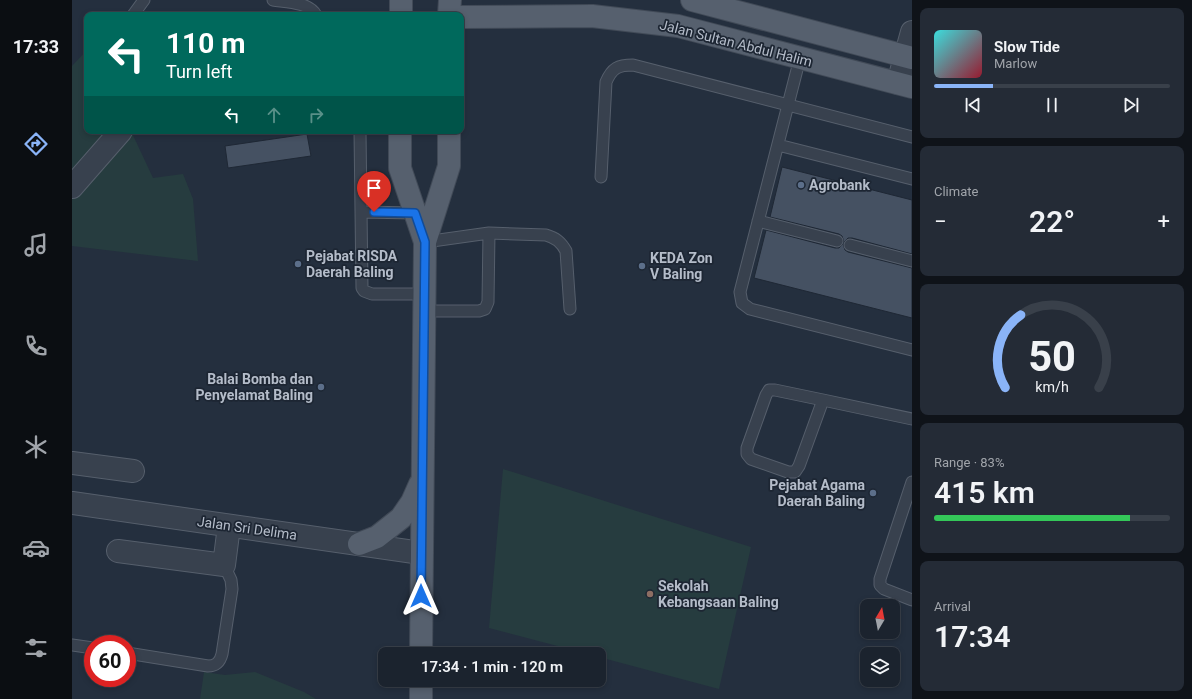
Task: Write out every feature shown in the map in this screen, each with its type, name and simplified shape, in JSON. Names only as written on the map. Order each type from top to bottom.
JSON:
[{"type":"main road","points":[[401,0],[401,12]]},
{"type":"main road","points":[[449,12],[450,0]]},
{"type":"main road","name":"Jalan Sultan Abdul Halim","points":[[692,0],[909,58]]},
{"type":"main road","name":"Jalan Sultan Abdul Halim","points":[[464,17],[592,16],[678,26],[905,85]]},
{"type":"main road","points":[[400,134],[400,168],[425,242]]},
{"type":"main road","points":[[421,647],[425,242],[449,166],[449,134]]},
{"type":"main road","points":[[359,544],[377,537],[401,518],[412,502],[422,480]]},
{"type":"main road","points":[[421,687],[421,699]]},
{"type":"street","points":[[905,85],[912,32]]},
{"type":"street","points":[[72,188],[118,134]]},
{"type":"street","points":[[72,463],[133,472]]},
{"type":"street","name":"Jalan Sri Delima","points":[[72,503],[422,553]]},
{"type":"street","points":[[118,551],[224,565],[229,526]]},
{"type":"lane","points":[[135,12],[144,0]]},
{"type":"lane","points":[[273,0],[307,7],[314,12]]},
{"type":"lane","points":[[800,58],[740,292],[742,303],[750,309],[912,350]]},
{"type":"lane","points":[[601,177],[606,82],[609,74],[615,68],[623,65],[633,65],[912,137]]},
{"type":"lane","points":[[360,134],[361,284],[364,291],[372,294],[478,311],[485,309],[488,302],[489,233]]},
{"type":"lane","points":[[778,145],[912,179]]},
{"type":"lane","points":[[361,212],[415,213]]},
{"type":"lane","points":[[758,221],[837,241]]},
{"type":"lane","points":[[425,242],[489,233],[546,235],[553,237],[558,240],[566,251],[570,309]]},
{"type":"lane","points":[[850,245],[912,260]]},
{"type":"lane","points":[[823,400],[799,466],[795,472],[788,472],[751,459],[747,454],[747,448],[769,390],[775,390],[823,400],[912,419]]},
{"type":"lane","points":[[912,482],[880,579],[880,585],[884,589],[912,600]]},
{"type":"lane","points":[[136,654],[208,666],[217,664],[222,654],[232,589],[231,580],[224,565]]},
{"type":"lane","points":[[72,645],[84,647]]},
{"type":"green space","points":[[84,53],[84,134],[132,134],[153,178],[183,174],[193,199],[198,261],[72,246],[72,66]]},
{"type":"green space","points":[[503,469],[751,547],[719,689],[606,659],[606,647],[561,647],[489,628]]},
{"type":"green space","points":[[204,672],[225,675],[255,672],[304,692],[316,699],[200,699]]},
{"type":"building","points":[[307,134],[311,156],[228,168],[225,146]]},
{"type":"building","points":[[782,167],[912,200],[912,254],[852,238],[848,238],[844,242],[842,236],[839,234],[770,217]]},
{"type":"building","points":[[766,230],[835,248],[839,248],[843,244],[845,250],[848,252],[912,268],[912,318],[754,278]]},
{"type":"place","name":"Agrobank","points":[[801,185]]},
{"type":"place","name":"Pejabat RISDA Daerah Baling","points":[[298,264]]},
{"type":"place","name":"KEDA Zon V Baling","points":[[642,266]]},
{"type":"place","name":"Balai Bomba dan Penyelamat Baling","points":[[321,387]]},
{"type":"place","name":"Pejabat Agama Daerah Baling","points":[[873,493]]},
{"type":"place","name":"Sekolah Kebangsaan Baling","points":[[650,594]]},
{"type":"route","points":[[374,212],[415,213],[425,242],[421,596]]}]
